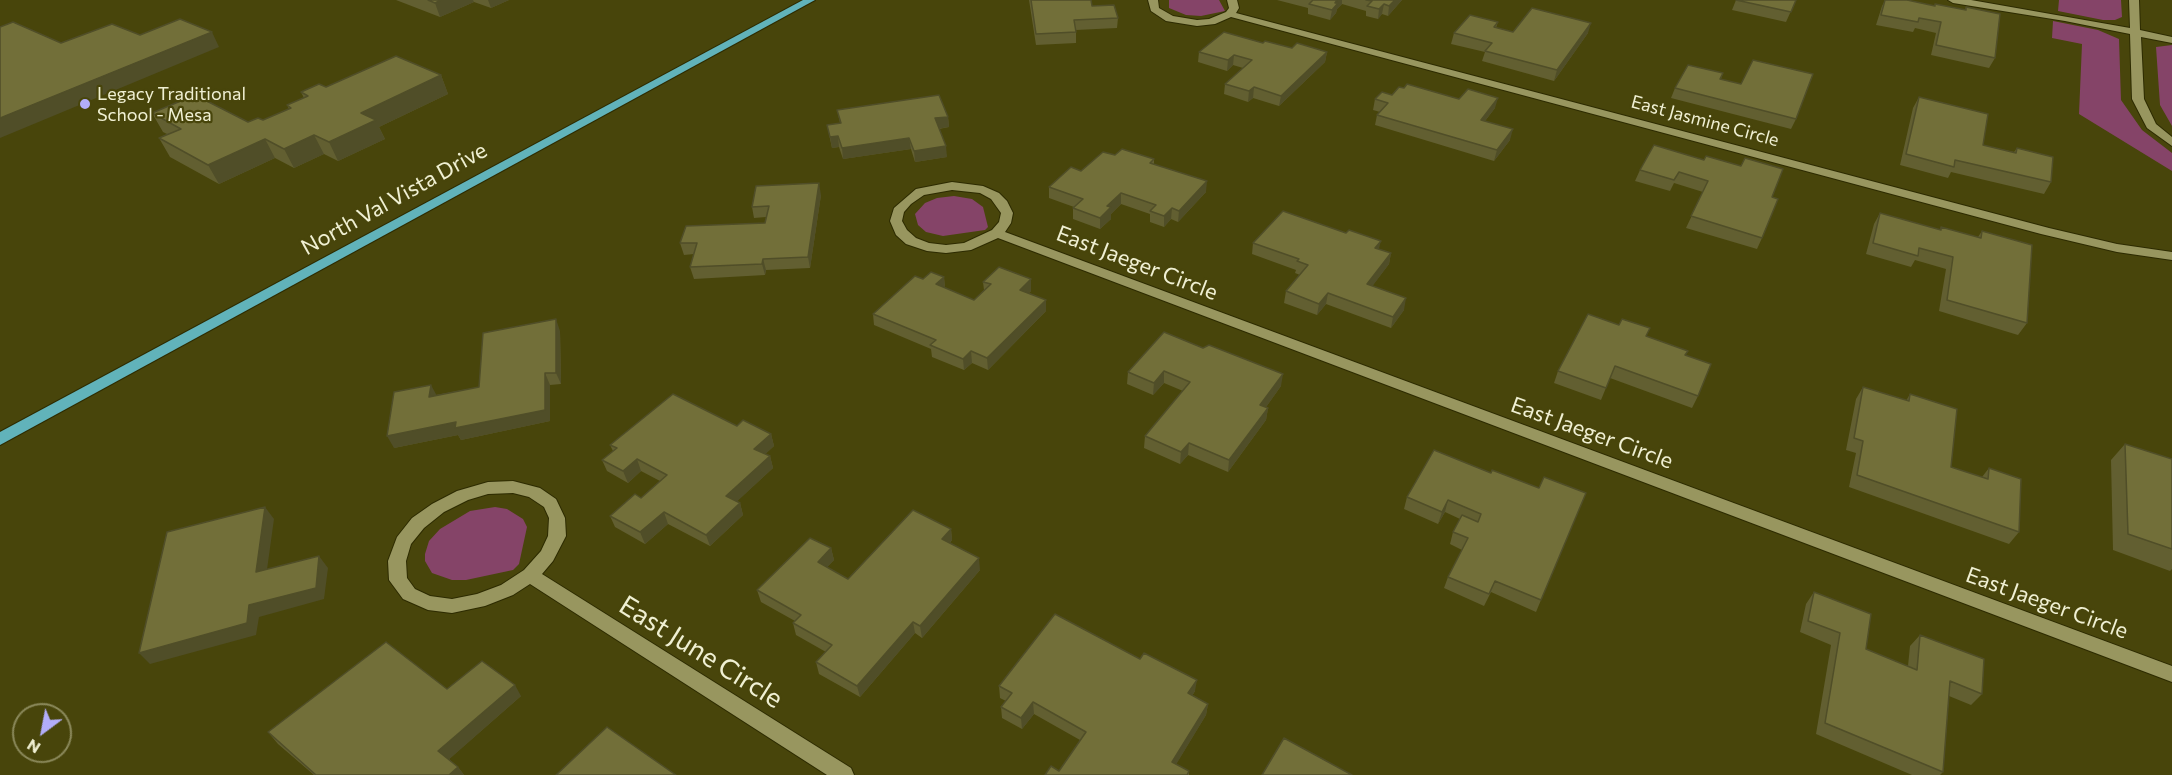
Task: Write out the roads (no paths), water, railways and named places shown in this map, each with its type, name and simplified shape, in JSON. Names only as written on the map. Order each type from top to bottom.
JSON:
[{"type":"main road","name":"North Val Vista Drive","points":[[0,439],[810,0]]},
{"type":"street","points":[[1153,0],[1154,9],[1160,14],[1183,22],[1210,22],[1230,14],[1234,8],[1232,0]]},
{"type":"street","points":[[1953,0],[2065,18],[2172,40]]},
{"type":"street","points":[[2134,0],[2138,99],[2151,126],[2172,143]]},
{"type":"street","name":"East Jasmine Circle","points":[[1230,14],[2046,231],[2117,248],[2172,256]]},
{"type":"street","points":[[968,186],[995,196],[1004,204],[1007,213],[1005,223],[998,233],[966,247],[946,249],[911,241],[901,232],[896,221],[898,211],[902,206],[920,192],[935,188],[968,186]]},
{"type":"street","name":"East Jaeger Circle","points":[[998,233],[2172,674]]},
{"type":"street","points":[[488,488],[513,488],[534,492],[549,503],[557,518],[557,536],[547,556],[530,575],[507,590],[480,601],[452,606],[428,603],[409,594],[398,580],[397,561],[403,542],[438,508],[463,495],[488,488]]},
{"type":"street","name":"East June Circle","points":[[530,575],[844,775]]},
{"type":"place","name":"Legacy Traditional School - Mesa","points":[[85,104]]}]
